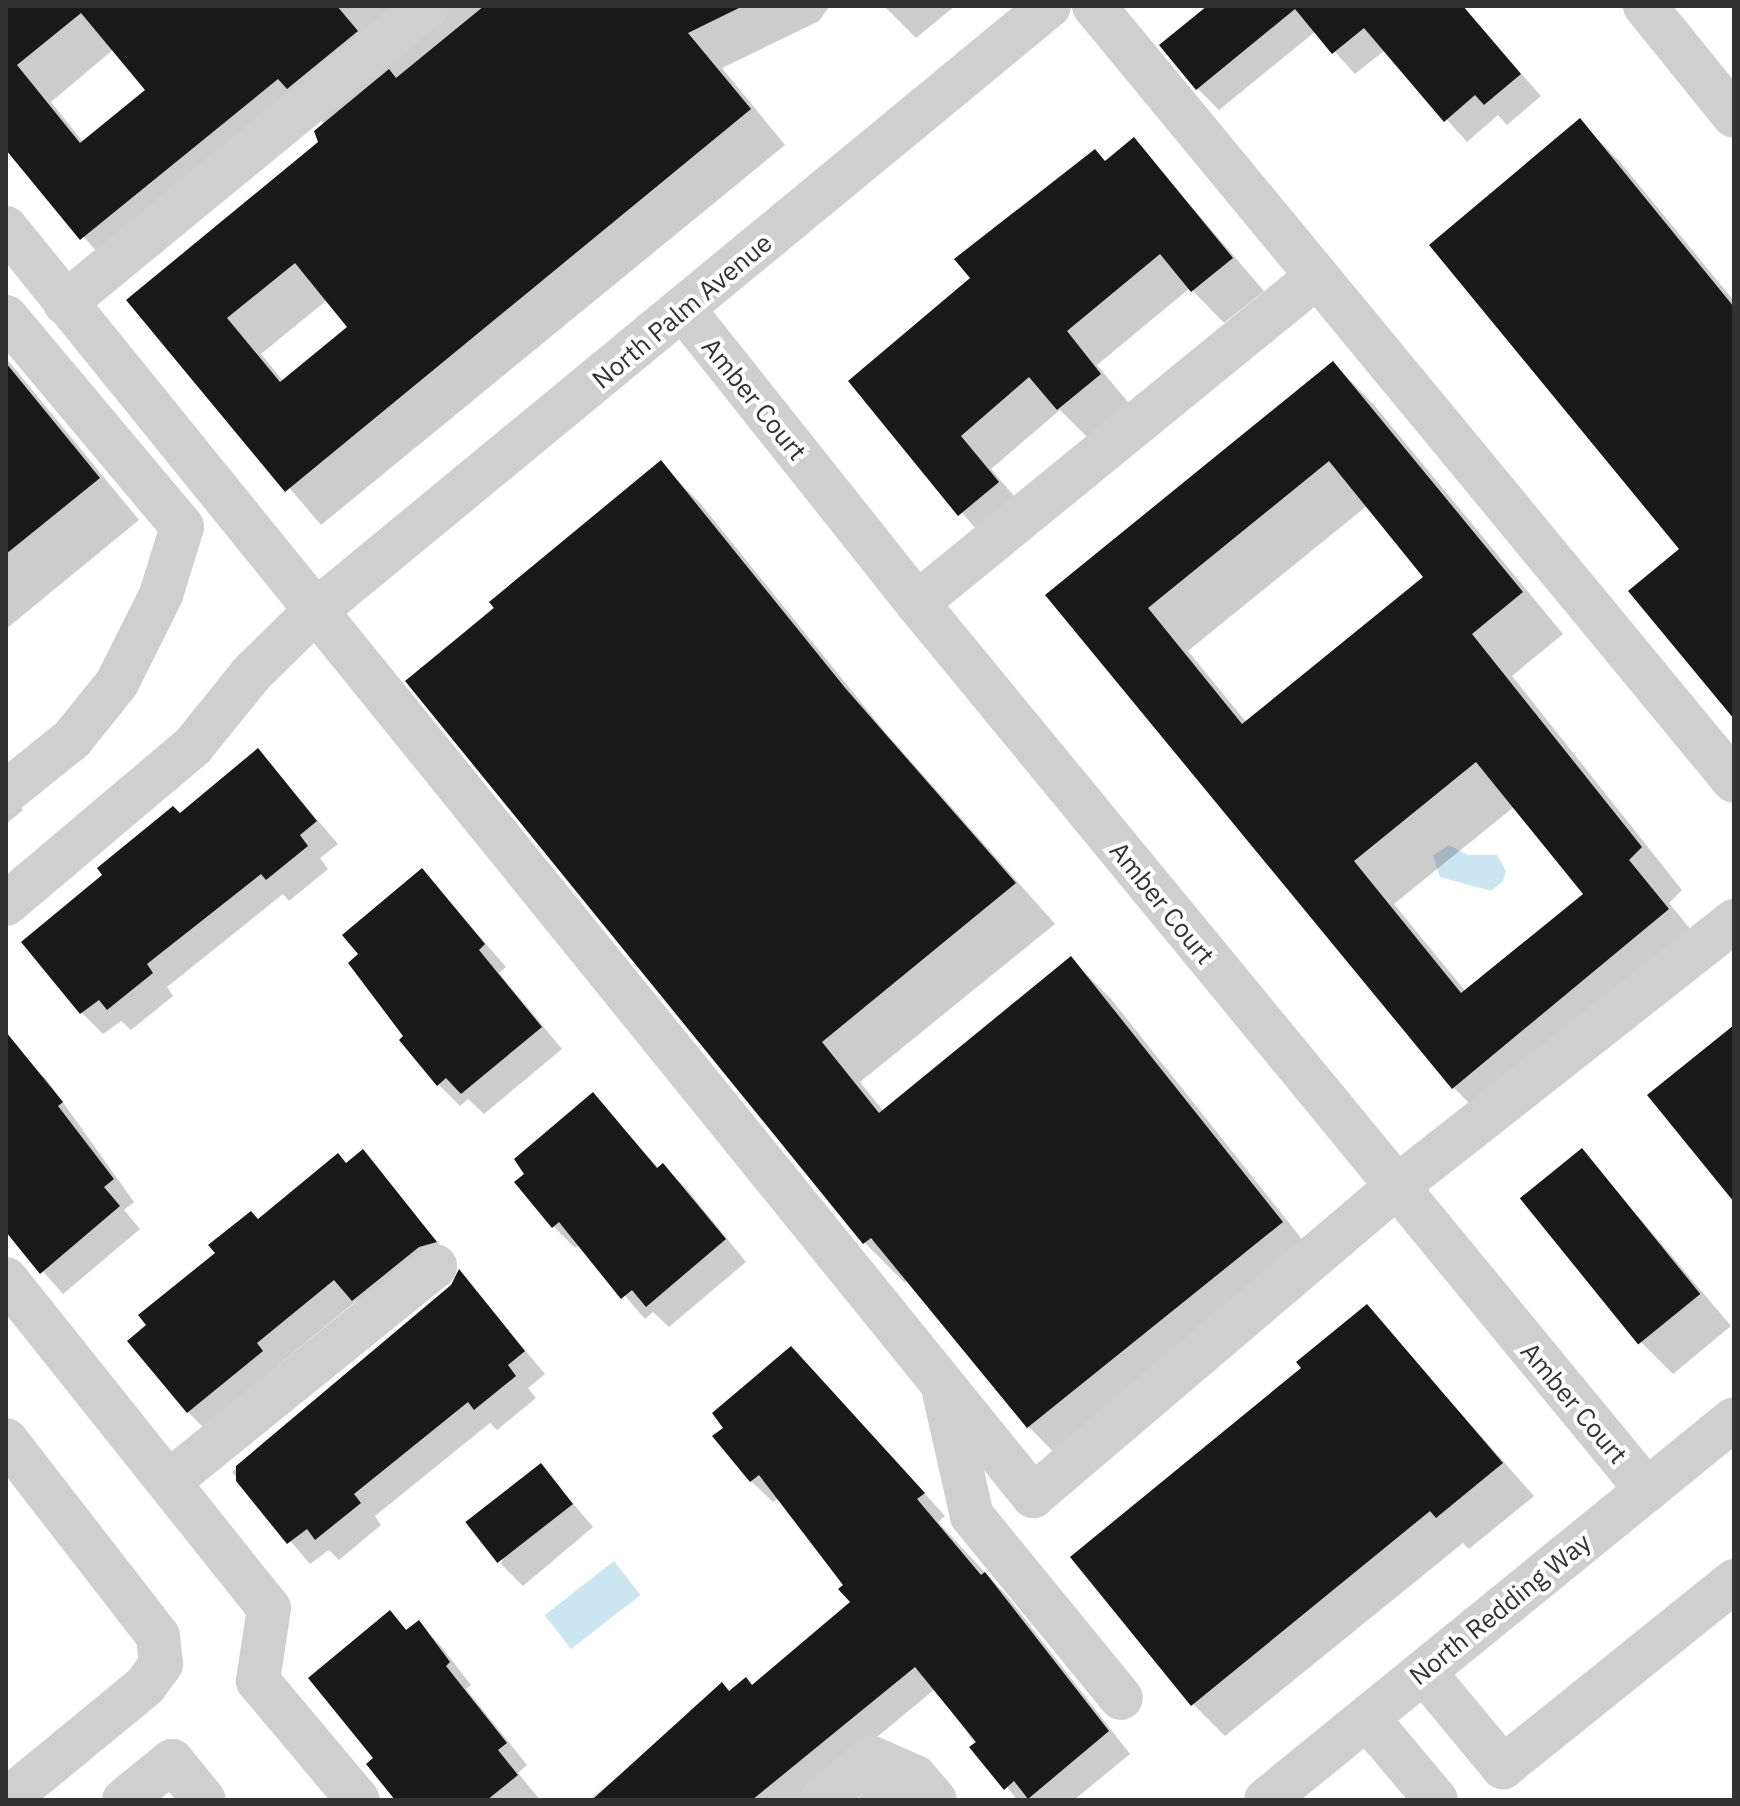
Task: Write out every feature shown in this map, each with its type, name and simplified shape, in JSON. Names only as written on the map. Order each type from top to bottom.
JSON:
[{"type":"street","points":[[65,303],[427,6]]},
{"type":"street","name":"North Palm Avenue","points":[[6,904],[193,746],[251,674],[313,613],[1049,6]]},
{"type":"street","points":[[1094,6],[1315,278],[1734,781]]},
{"type":"street","points":[[1645,6],[1734,116]]},
{"type":"street","points":[[6,228],[313,613],[1033,1496],[1395,1188],[1734,921]]},
{"type":"street","points":[[917,603],[1315,278]]},
{"type":"street","name":"Amber Court","points":[[684,310],[917,603],[1395,1188],[1647,1490]]},
{"type":"street","points":[[6,317],[182,527],[161,595],[117,683],[72,739],[6,792]]},
{"type":"street","points":[[171,1480],[435,1266]]},
{"type":"street","points":[[6,1279],[171,1480],[269,1608],[258,1681],[358,1800]]},
{"type":"street","points":[[943,1385],[972,1516],[1121,1698]]},
{"type":"street","name":"North Redding Way","points":[[1266,1800],[1734,1420]]},
{"type":"street","points":[[6,1440],[158,1636],[161,1664],[145,1686],[6,1800]]},
{"type":"street","points":[[1424,1672],[1503,1767],[1734,1581]]},
{"type":"street","points":[[1367,1718],[1436,1800]]},
{"type":"street","points":[[821,1800],[872,1758]]},
{"type":"street","points":[[872,1758],[883,1800]]},
{"type":"street","points":[[872,1758],[915,1777],[935,1800]]},
{"type":"street","points":[[124,1800],[172,1761],[204,1800]]},
{"type":"water","points":[[1449,845],[1468,855],[1497,855],[1506,871],[1503,881],[1491,891],[1440,877],[1433,856]]},
{"type":"water","points":[[614,1561],[640,1595],[571,1649],[545,1615]]},
{"type":"building","points":[[6,6],[337,6],[358,31],[287,89],[278,79],[80,240],[6,150]],"holes":[[[81,13],[145,90],[80,143],[17,65]]]},
{"type":"building","points":[[484,6],[743,6],[688,33],[751,109],[285,492],[126,300],[318,142],[314,131],[389,69],[396,78]],"holes":[[[295,263],[347,327],[280,382],[227,318]]]},
{"type":"building","points":[[1207,6],[1463,6],[1521,74],[1484,105],[1475,95],[1444,122],[1364,28],[1332,54],[1295,9],[1196,90],[1159,45]]},
{"type":"building","points":[[1580,118],[1734,307],[1734,719],[1628,591],[1679,549],[1429,245]]},
{"type":"building","points":[[1134,137],[1233,258],[1191,292],[1160,254],[1067,331],[1101,374],[1057,410],[1029,377],[961,436],[999,482],[958,516],[848,381],[970,278],[954,259],[1095,149],[1105,161]]},
{"type":"building","points":[[1333,361],[1523,592],[1472,634],[1642,847],[1629,860],[1669,909],[1452,1089],[1045,595]],"holes":[[[1329,461],[1423,577],[1242,724],[1148,608]],[[1476,762],[1583,894],[1461,993],[1354,861]]]},
{"type":"building","points":[[6,363],[100,478],[6,554]]},
{"type":"building","points":[[661,460],[846,689],[1016,883],[822,1042],[879,1113],[1071,956],[1283,1222],[1027,1428],[871,1238],[863,1244],[405,681],[494,608],[489,602]]},
{"type":"building","points":[[258,748],[317,821],[300,835],[308,846],[266,880],[261,874],[147,964],[153,973],[107,1010],[99,1000],[80,1014],[21,942],[102,875],[97,868],[173,806],[180,813]]},
{"type":"building","points":[[422,868],[485,944],[479,950],[542,1027],[461,1094],[446,1078],[437,1086],[399,1040],[403,1036],[348,963],[358,954],[342,935]]},
{"type":"building","points":[[1734,1025],[1734,1202],[1647,1095]]},
{"type":"building","points":[[6,1032],[63,1102],[58,1106],[114,1179],[104,1187],[120,1206],[40,1274],[6,1232]]},
{"type":"building","points":[[593,1092],[657,1168],[663,1163],[726,1239],[646,1307],[632,1290],[621,1299],[559,1222],[552,1228],[514,1182],[524,1174],[514,1159]]},
{"type":"building","points":[[1582,1148],[1700,1294],[1638,1344],[1520,1198]]},
{"type":"building","points":[[363,1149],[437,1242],[419,1247],[352,1301],[334,1280],[257,1343],[263,1351],[187,1413],[127,1341],[146,1325],[138,1315],[215,1253],[208,1245],[251,1211],[258,1219],[338,1153],[346,1163]]},
{"type":"building","points":[[459,1269],[525,1351],[508,1365],[516,1376],[474,1410],[468,1402],[354,1494],[361,1503],[315,1540],[307,1529],[287,1544],[236,1481],[236,1466],[451,1285]]},
{"type":"building","points":[[1367,1304],[1503,1463],[1436,1518],[1430,1511],[1191,1706],[1070,1557],[1301,1368],[1296,1362]]},
{"type":"building","points":[[791,1346],[925,1493],[917,1499],[981,1575],[985,1572],[1109,1731],[1028,1799],[1014,1781],[1004,1790],[969,1747],[976,1742],[915,1667],[752,1800],[592,1800],[722,1682],[729,1691],[746,1677],[752,1685],[850,1602],[838,1589],[843,1585],[759,1475],[750,1482],[712,1436],[723,1428],[712,1413]]},
{"type":"building","points":[[541,1463],[573,1504],[497,1563],[465,1522]]},
{"type":"building","points":[[390,1610],[406,1630],[419,1620],[450,1662],[446,1666],[507,1743],[498,1750],[518,1775],[487,1800],[395,1800],[366,1764],[373,1758],[308,1678]]}]
